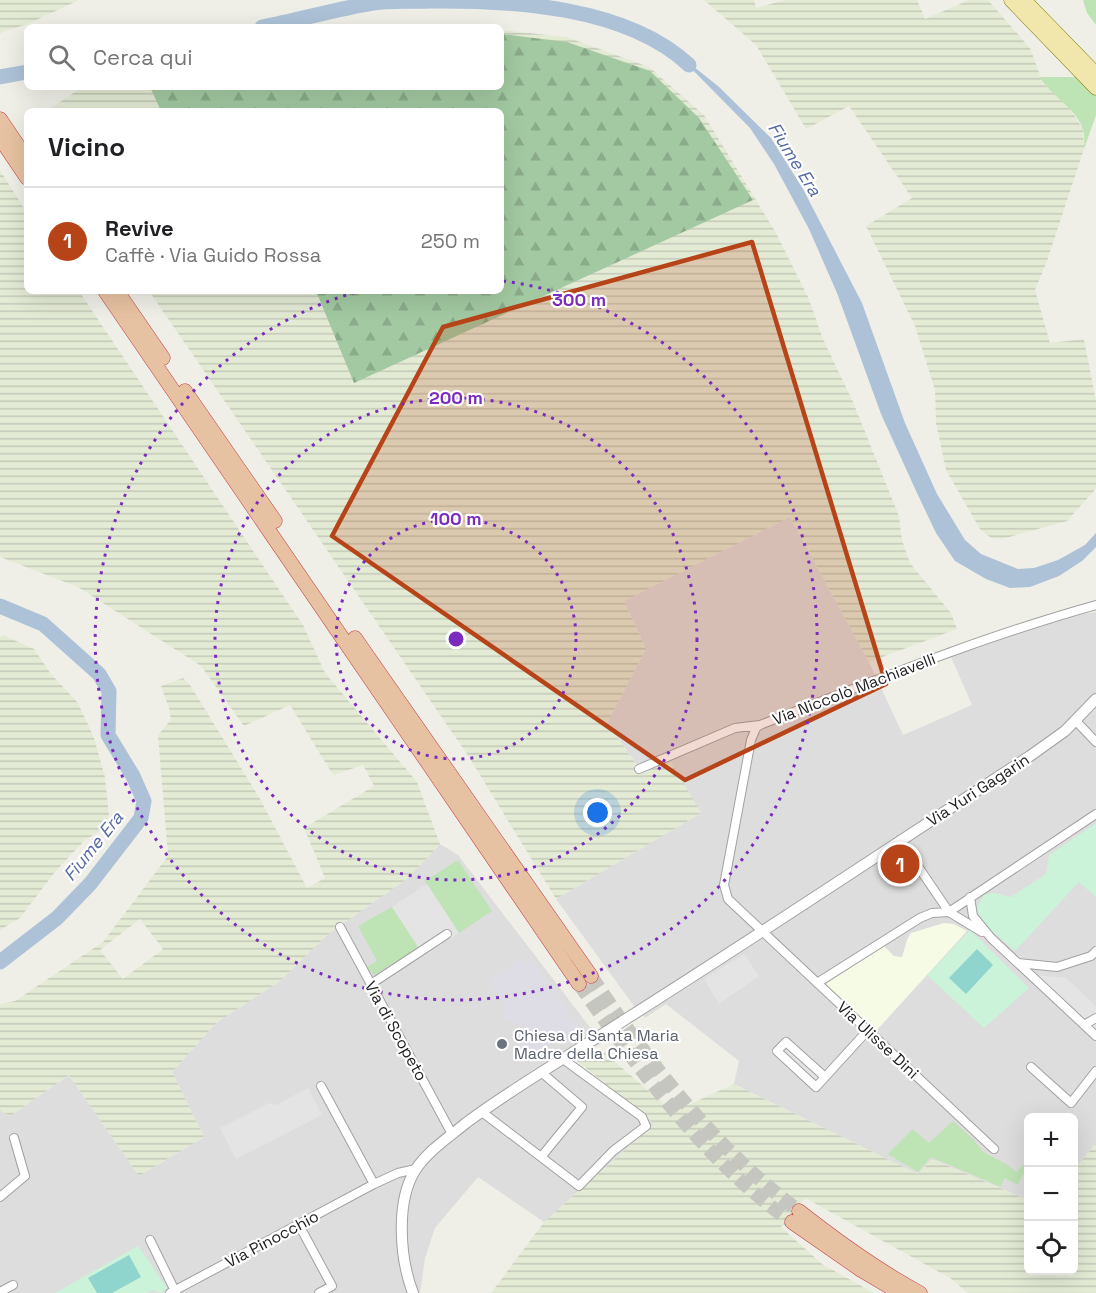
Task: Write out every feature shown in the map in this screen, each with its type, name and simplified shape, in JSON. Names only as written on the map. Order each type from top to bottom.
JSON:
[{"type":"highway","points":[[0,119],[24,155]]},
{"type":"highway","points":[[0,138],[24,174]]},
{"type":"highway","points":[[107,294],[585,980],[485,827],[119,294]]},
{"type":"highway","points":[[900,1293],[861,1270],[796,1216],[920,1293]]},
{"type":"main road","points":[[1011,0],[1096,74]]},
{"type":"main road","points":[[1024,0],[1096,88]]},
{"type":"street","name":"Via Niccolò Machiavelli","points":[[762,931],[732,905],[726,896],[724,885],[751,740],[756,728],[957,650],[1096,605]]},
{"type":"street","name":"Via Yuri Gagarin","points":[[416,1169],[452,1134],[541,1072],[1030,756],[1076,721],[1096,699]]},
{"type":"street","points":[[1076,721],[1096,741]]},
{"type":"street","points":[[639,769],[735,728],[760,725]]},
{"type":"street","points":[[817,983],[920,918],[932,913],[948,912],[1096,814]]},
{"type":"street","points":[[900,840],[948,912],[992,938]]},
{"type":"street","points":[[970,897],[973,916],[992,938],[1096,1036]]},
{"type":"street","name":"Via di Scopeto","points":[[340,927],[452,1134]]},
{"type":"street","name":"Via Ulisse Dini","points":[[762,931],[994,1149]]},
{"type":"street","points":[[371,984],[447,934]]},
{"type":"street","points":[[1018,963],[1057,967],[1091,956],[1096,951]]},
{"type":"street","points":[[1084,1026],[1096,1018]]},
{"type":"street","points":[[825,1077],[786,1042],[777,1051],[816,1087],[868,1030]]},
{"type":"street","points":[[482,1112],[579,1186],[613,1151],[646,1126],[642,1117],[563,1059]]},
{"type":"street","points":[[1031,1067],[1071,1103],[1096,1071]]},
{"type":"street","points":[[541,1072],[582,1107],[541,1157]]},
{"type":"street","points":[[321,1086],[374,1184]]},
{"type":"street","points":[[0,1197],[25,1176],[14,1138]]},
{"type":"street","points":[[412,1293],[405,1267],[403,1215],[407,1188],[416,1169]]},
{"type":"street","name":"Via Pinocchio","points":[[174,1292],[374,1184],[398,1173],[416,1169]]},
{"type":"street","points":[[299,1225],[332,1286],[319,1293]]},
{"type":"street","points":[[150,1240],[174,1292]]},
{"type":"street","points":[[0,1292],[13,1285]]},
{"type":"highlighted area","points":[[752,242],[886,684],[685,780],[332,536],[443,327]]},
{"type":"shaded area","points":[[0,0],[79,0],[30,23],[0,33]]},
{"type":"shaded area","points":[[704,0],[754,0],[756,8],[785,0],[917,0],[925,19],[969,0],[988,0],[1030,48],[1043,83],[1068,106],[1083,129],[1084,149],[1047,261],[1035,290],[1050,343],[1084,339],[1096,401],[1096,486],[1067,521],[1002,539],[991,538],[980,529],[946,470],[936,423],[935,390],[915,326],[866,226],[912,198],[849,106],[806,129],[756,45]]},
{"type":"shaded area","points":[[504,30],[567,37],[649,67],[704,115],[776,233],[808,297],[823,339],[853,402],[899,516],[902,540],[910,563],[951,613],[957,629],[869,662],[790,517],[624,601],[646,649],[607,723],[637,765],[672,763],[701,813],[556,899],[469,757],[151,294],[504,294],[504,108],[51,108],[78,90],[504,90]]},
{"type":"shaded area","points":[[674,51],[718,86],[771,138],[803,189],[862,303],[905,423],[937,494],[965,540],[981,554],[1018,569],[1034,568],[1058,560],[1085,545],[1096,533],[1096,547],[1082,561],[1059,576],[1030,587],[1010,588],[986,579],[955,561],[936,533],[917,493],[881,414],[837,293],[809,229],[774,164],[750,128]]},
{"type":"shaded area","points":[[0,170],[24,208],[24,294],[81,294],[303,625],[325,673],[417,782],[440,844],[408,878],[327,935],[280,981],[216,1023],[172,1072],[204,1137],[139,1176],[69,1075],[10,1116],[0,1110],[0,1004],[15,1001],[103,942],[168,856],[158,735],[171,720],[161,686],[183,678],[190,685],[259,797],[307,888],[325,878],[304,828],[374,786],[363,765],[333,775],[290,705],[244,726],[201,666],[78,587],[0,557]],"holes":[[[140,919],[163,949],[123,979],[100,950]]]},
{"type":"shaded area","points":[[790,517],[869,662],[903,735],[972,705],[951,657],[1062,618],[1096,612],[1096,1143],[1078,1165],[1078,1113],[1024,1113],[1024,1198],[932,1159],[918,1174],[734,1084],[739,1061],[666,1004],[645,1018],[634,1006],[556,899],[701,813],[637,765],[607,723],[646,649],[624,601]]},
{"type":"shaded area","points":[[3,635],[34,649],[51,674],[78,703],[94,738],[105,777],[109,816],[101,830],[84,841],[54,873],[20,918],[0,930],[0,637]]},
{"type":"shaded area","points":[[440,844],[458,855],[602,1043],[572,1059],[654,1124],[544,1222],[478,1177],[435,1228],[425,1258],[420,1293],[0,1293],[0,1110],[10,1116],[69,1075],[139,1176],[204,1137],[172,1072],[216,1023],[280,981],[327,935],[408,878]]},
{"type":"shaded area","points":[[427,884],[459,933],[424,956],[392,907]]},
{"type":"shaded area","points":[[944,923],[954,924],[967,931],[876,1031],[826,984],[884,946],[894,956],[902,957],[911,933]]},
{"type":"shaded area","points":[[977,949],[993,965],[966,994],[949,978]]},
{"type":"shaded area","points":[[744,954],[759,976],[719,1004],[704,979]]},
{"type":"shaded area","points":[[522,959],[526,964],[531,961],[569,1012],[564,1016],[580,1027],[572,1032],[575,1036],[570,1039],[562,1037],[528,1058],[516,1056],[525,1030],[520,1024],[501,1019],[504,1004],[489,981]]},
{"type":"shaded area","points":[[1035,975],[1066,978],[1096,1006],[1096,1030]]},
{"type":"shaded area","points":[[786,1038],[824,1074],[812,1087],[774,1050]]},
{"type":"shaded area","points":[[600,1049],[673,1112],[734,1084],[918,1174],[932,1159],[1024,1198],[1024,1275],[1078,1275],[1078,1165],[1096,1143],[1096,1293],[968,1293],[950,1278],[805,1198],[781,1227],[822,1264],[874,1293],[491,1293],[544,1222],[654,1124],[576,1060]]},
{"type":"shaded area","points":[[308,1088],[322,1115],[236,1159],[220,1128],[269,1103],[276,1105]]},
{"type":"shaded area","points":[[129,1255],[141,1277],[112,1293],[97,1293],[88,1278]]},
{"type":"green space","points":[[1083,0],[1096,0],[1096,25],[1087,13]]},
{"type":"green space","points":[[504,34],[567,42],[650,71],[699,118],[753,200],[354,383],[317,294],[504,294],[504,108],[160,108],[151,90],[504,90]]},
{"type":"green space","points":[[1096,72],[1096,115],[1084,149],[1084,132],[1080,122],[1040,77],[1076,77]]},
{"type":"green space","points":[[1096,823],[1096,897],[1079,882],[1015,951],[980,921],[977,907],[984,895],[995,893],[1011,897],[1046,874],[1049,855]]},
{"type":"green space","points":[[458,860],[492,911],[459,933],[425,881]]},
{"type":"green space","points":[[392,907],[419,948],[374,975],[366,967],[377,961],[358,926]]},
{"type":"green space","points":[[970,930],[1029,988],[984,1028],[927,975]]},
{"type":"green space","points":[[953,1121],[974,1140],[983,1152],[1008,1165],[1016,1172],[1024,1164],[1024,1175],[1022,1175],[1018,1185],[1004,1178],[1001,1187],[931,1157],[918,1172],[888,1154],[913,1129],[929,1143]]},
{"type":"green space","points":[[138,1246],[167,1288],[161,1293],[153,1290],[147,1293],[55,1293]]},
{"type":"waterway","name":"Fiume Era","points":[[275,24],[380,2],[460,1],[530,5],[566,10],[633,30],[663,45],[689,65]]},
{"type":"waterway","name":"Fiume Era","points":[[0,77],[24,73]]},
{"type":"waterway","name":"Fiume Era","points":[[0,606],[43,624],[99,674],[109,691],[108,735],[133,776],[144,801],[141,818],[90,884],[57,918],[0,962]]},
{"type":"tunnel","points":[[591,976],[636,1041],[711,1132],[739,1160],[799,1211]]},
{"type":"tunnel","points":[[579,984],[650,1081],[702,1143],[760,1198],[792,1222]]},
{"type":"place","name":"Revive","points":[[900,864]]},
{"type":"place","name":"Chiesa di Santa Maria Madre della Chiesa","points":[[502,1044]]}]
